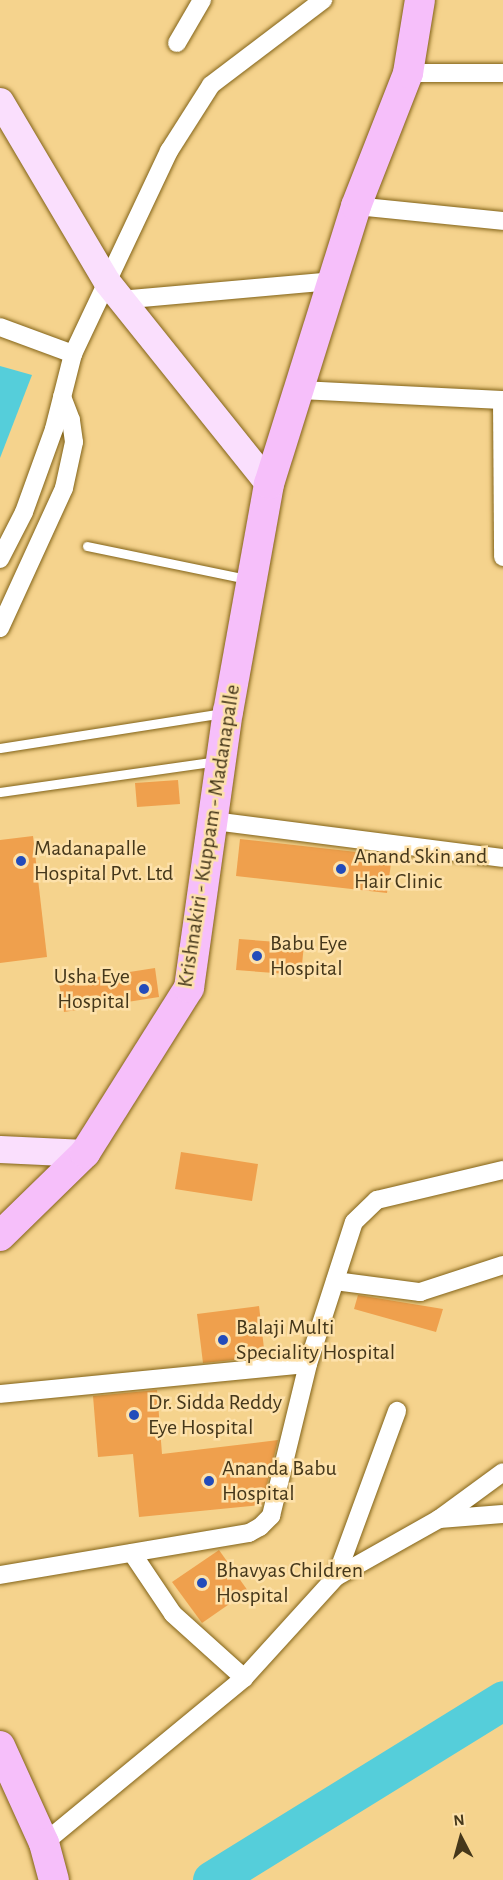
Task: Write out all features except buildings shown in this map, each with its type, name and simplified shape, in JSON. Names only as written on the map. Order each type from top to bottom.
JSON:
[{"type":"main road","name":"Krishnakiri - Kuppam - Madanapalle","points":[[0,1236],[85,1153],[189,988],[228,712],[249,580],[269,484],[356,206],[408,73],[420,0]]},
{"type":"main road","points":[[0,1746],[44,1843],[49,1878]]},
{"type":"street","points":[[177,43],[202,0]]},
{"type":"street","points":[[0,559],[24,512],[62,397],[73,354],[113,291],[170,151],[212,85],[323,0]]},
{"type":"street","points":[[408,73],[503,73]]},
{"type":"street","points":[[0,101],[12,128],[113,291],[269,484]]},
{"type":"street","points":[[356,206],[503,221]]},
{"type":"street","points":[[113,291],[331,281]]},
{"type":"street","points":[[0,327],[73,354]]},
{"type":"street","points":[[299,390],[502,400],[503,572]]},
{"type":"street","points":[[0,628],[64,488],[74,442],[71,420],[62,397]]},
{"type":"street","points":[[214,820],[503,858]]},
{"type":"street","points":[[0,1149],[85,1153]]},
{"type":"street","points":[[0,1575],[249,1533],[271,1516],[308,1364],[354,1222],[376,1200],[503,1170]]},
{"type":"street","points":[[334,1281],[420,1292],[503,1265]]},
{"type":"street","points":[[0,1394],[308,1364]]},
{"type":"street","points":[[336,1577],[397,1411]]},
{"type":"street","points":[[44,1843],[244,1678],[336,1577],[440,1519],[503,1472]]},
{"type":"street","points":[[440,1519],[503,1514]]},
{"type":"street","points":[[132,1553],[173,1614],[244,1678]]},
{"type":"lane","points":[[87,546],[249,580]]},
{"type":"lane","points":[[0,748],[228,712]]},
{"type":"lane","points":[[0,792],[221,761]]},
{"type":"water","points":[[0,366],[32,375],[0,458]]},
{"type":"waterway","points":[[212,1880],[503,1700]]},
{"type":"place","name":"Madanapalle Hospital Pvt. Ltd","points":[[21,861]]},
{"type":"place","name":"Anand Skin and Hair Clinic","points":[[341,869]]},
{"type":"place","name":"Babu Eye Hospital","points":[[257,956]]},
{"type":"place","name":"Usha Eye Hospital","points":[[144,989]]},
{"type":"place","name":"Balaji Multi Speciality Hospital","points":[[223,1340]]},
{"type":"place","name":"Dr. Sidda Reddy Eye Hospital","points":[[134,1415]]},
{"type":"place","name":"Ananda Babu Hospital","points":[[209,1481]]},
{"type":"place","name":"Bhavyas Children Hospital","points":[[202,1583]]}]
